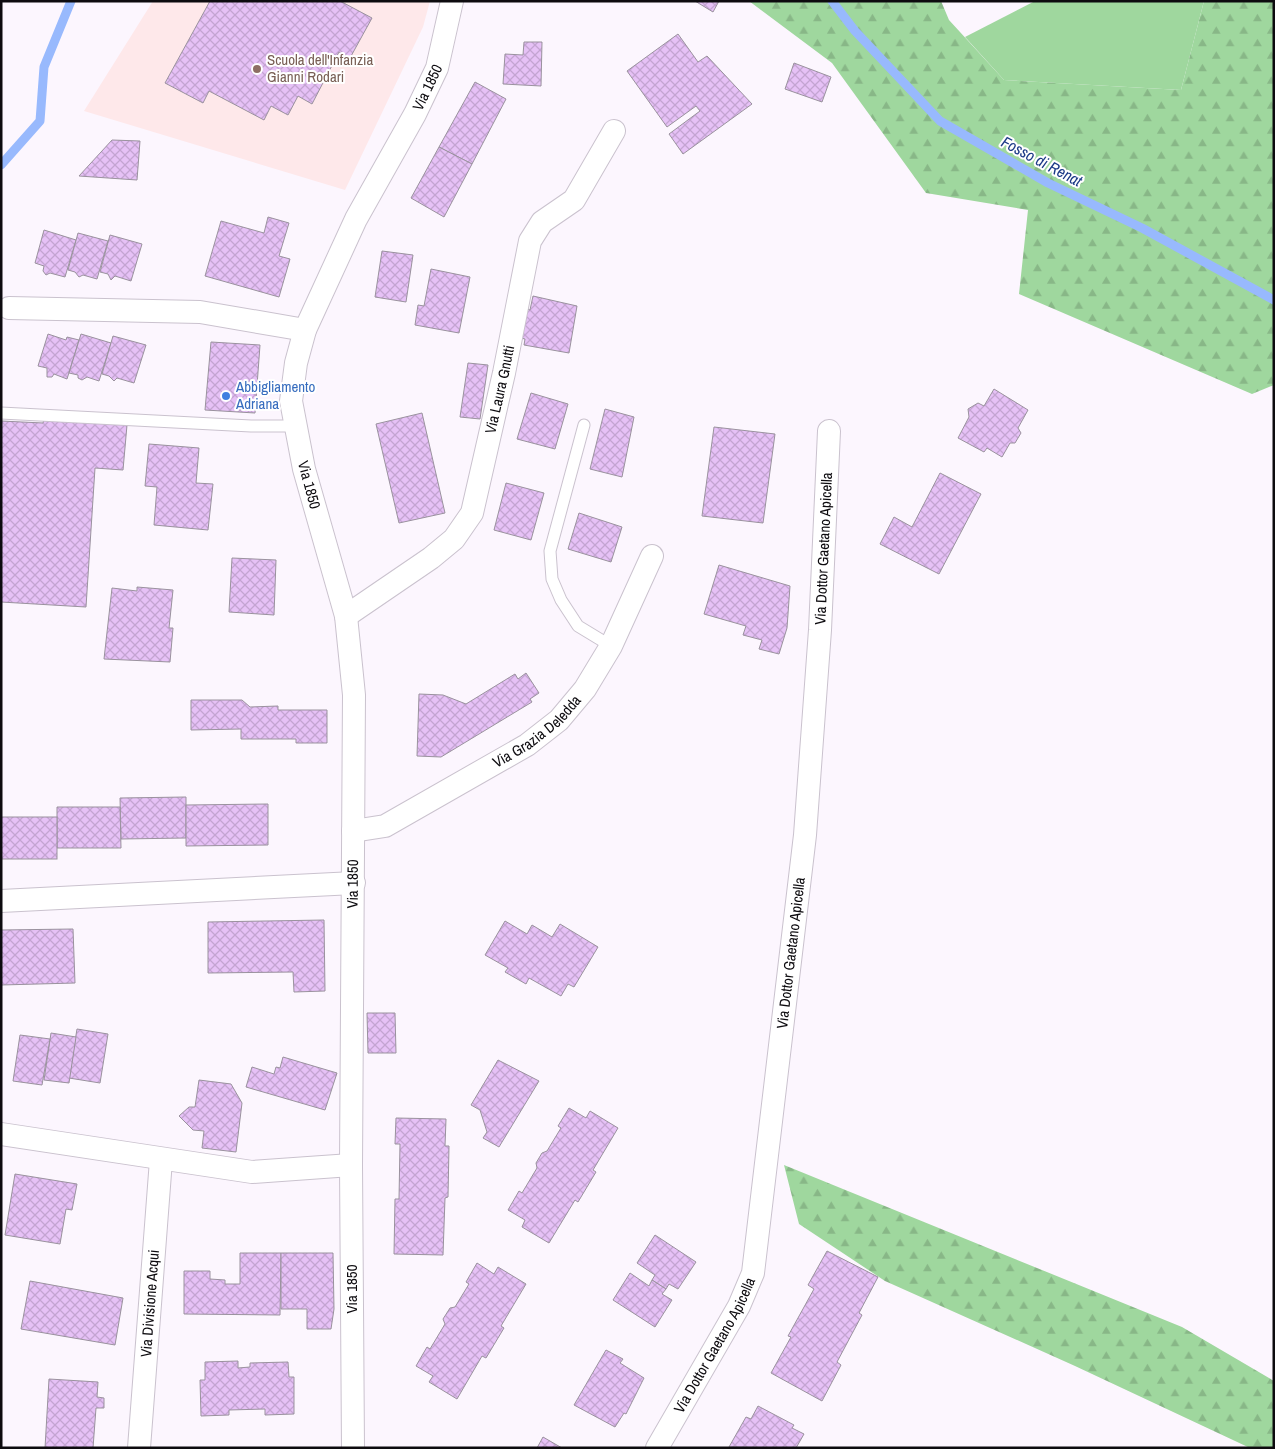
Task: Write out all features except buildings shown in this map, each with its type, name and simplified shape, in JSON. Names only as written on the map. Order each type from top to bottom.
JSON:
[{"type":"street","name":"Via 1850","points":[[353,1448],[351,1165],[354,695],[346,616],[304,469],[292,401],[296,363],[305,330],[356,219],[415,114],[437,68],[452,1]]},
{"type":"street","name":"Via Laura Gnutti","points":[[346,616],[437,554],[454,539],[472,513],[504,374],[530,241],[542,222],[574,200],[614,131]]},
{"type":"street","points":[[9,308],[200,312],[305,330]]},
{"type":"street","name":"Via Dottor Gaetano Apicella","points":[[657,1448],[739,1306],[752,1273],[805,835],[820,630],[829,431]]},
{"type":"street","name":"Via Grazia Deledda","points":[[353,831],[385,826],[527,745],[559,720],[585,689],[611,646],[652,556]]},
{"type":"street","points":[[1,901],[354,883]]},
{"type":"street","points":[[1,1134],[161,1160],[252,1172],[351,1165]]},
{"type":"street","name":"Via Divisione Acqui","points":[[139,1448],[161,1160]]},
{"type":"lane","points":[[1,413],[251,426],[296,426]]},
{"type":"lane","points":[[584,425],[550,551],[552,579],[561,600],[578,626],[611,646]]},
{"type":"shaded area","name":"Scuola dell'Infanzia Gianni Rodari","points":[[153,1],[430,1],[423,27],[345,190],[84,111]]},
{"type":"green space","points":[[749,1],[941,1],[949,20],[1004,80],[1181,90],[1204,1],[1274,1],[1274,385],[1252,394],[1019,294],[1028,210],[926,193],[832,63]]},
{"type":"green space","points":[[1035,1],[1204,1],[1181,90],[1004,80],[965,37]]},
{"type":"green space","points":[[784,1165],[1182,1327],[1274,1381],[1274,1448],[1250,1448],[1075,1366],[885,1281],[799,1224]]},
{"type":"waterway","points":[[1,165],[40,121],[44,67],[71,1]]},
{"type":"waterway","name":"Fosso di Renat","points":[[832,1],[855,31],[940,121],[1048,183],[1142,228],[1274,300]]},
{"type":"place","name":"Scuola dell'Infanzia Gianni Rodari","points":[[257,69]]},
{"type":"place","name":"Abbigliamento Adriana","points":[[226,396]]}]
